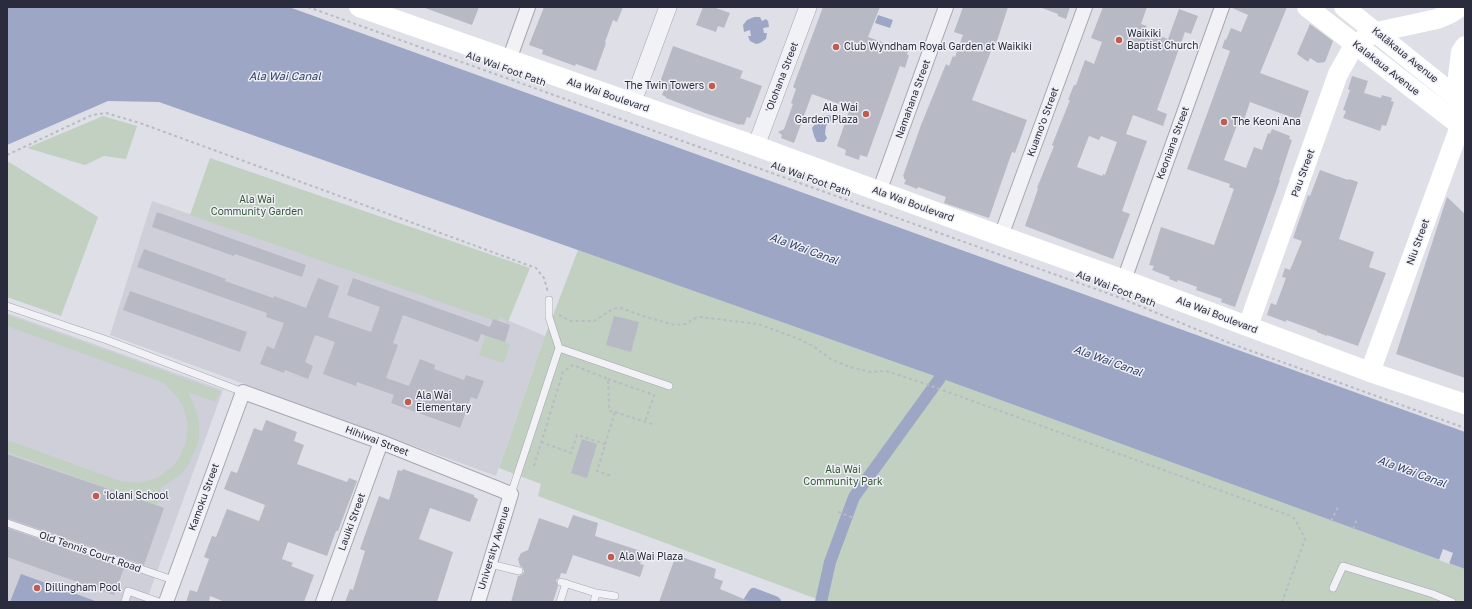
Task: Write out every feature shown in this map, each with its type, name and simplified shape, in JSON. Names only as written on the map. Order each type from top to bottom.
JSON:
[{"type":"main road","name":"Ala Wai Boulevard","points":[[359,7],[381,11],[509,60],[756,146],[1124,280],[1370,372],[1465,404]]},
{"type":"main road","name":"Kalakaua Avenue","points":[[1307,7],[1356,45],[1463,123]]},
{"type":"main road","name":"Kalākaua Avenue","points":[[1344,7],[1465,104]]},
{"type":"main road","name":"Pau Street","points":[[1248,326],[1338,74],[1351,51],[1356,45],[1377,32],[1437,19],[1460,7]]},
{"type":"main road","points":[[1465,46],[1461,52],[1458,77],[1465,99]]},
{"type":"main road","name":"Niu Street","points":[[1370,372],[1463,123]]},
{"type":"main road","points":[[1370,372],[1465,414]]},
{"type":"street","points":[[509,60],[528,7]]},
{"type":"street","points":[[632,104],[668,7]]},
{"type":"street","name":"ʻOlohana Street","points":[[756,146],[808,7]]},
{"type":"street","name":"Namahana Street","points":[[879,192],[946,7]]},
{"type":"street","name":"Kuamo'o Street","points":[[1002,236],[1085,7]]},
{"type":"street","name":"Keoniana Street","points":[[1124,280],[1222,7]]},
{"type":"street","name":"Hihiwai Street","points":[[243,392],[382,442],[511,494]]},
{"type":"street","name":"Kamoku Street","points":[[166,602],[243,392]]},
{"type":"street","name":"Lauiki Street","points":[[323,602],[382,442]]},
{"type":"street","name":"University Avenue","points":[[478,602],[511,494]]},
{"type":"lane","points":[[511,494],[560,348],[548,317],[549,300]]},
{"type":"lane","points":[[7,306],[107,340],[243,392]]},
{"type":"lane","points":[[560,348],[669,386]]},
{"type":"lane","name":"Old Tennis Court Road","points":[[7,523],[173,580]]},
{"type":"lane","points":[[490,564],[519,571]]},
{"type":"lane","points":[[1333,588],[1342,566],[1433,594],[1452,602]]},
{"type":"lane","points":[[560,602],[563,583],[596,593],[614,596]]},
{"type":"lane","points":[[125,602],[128,591],[159,602]]},
{"type":"lane","points":[[594,602],[596,593]]},
{"type":"path","name":"Ala Wai Foot Path","points":[[308,7],[1118,297],[1240,347],[1465,428]]},
{"type":"path","points":[[7,155],[92,115],[106,113],[148,126],[536,268],[544,278],[551,307],[560,316],[571,321],[594,321],[613,309],[621,308],[675,325],[686,324],[693,319],[700,317],[758,324],[799,339],[813,346],[832,360],[850,367],[870,372],[886,371],[920,382],[1291,516],[1295,519],[1305,539],[1282,602]]},
{"type":"path","points":[[534,466],[563,372],[572,365],[654,395],[645,422]]},
{"type":"path","points":[[608,379],[610,411],[655,426]]},
{"type":"path","points":[[612,476],[597,471],[615,412]]},
{"type":"path","points":[[541,442],[571,453],[577,435],[605,444]]},
{"type":"path","points":[[1332,521],[1338,507]]},
{"type":"path","points":[[838,512],[854,518]]},
{"type":"path","points":[[1353,529],[1357,519]]},
{"type":"shaded area","name":"Ala Wai Elementary","points":[[152,201],[498,321],[500,317],[545,336],[496,476],[110,335]]},
{"type":"shaded area","name":"ʻIolani School","points":[[7,313],[223,390],[146,602],[7,602]]},
{"type":"green space","points":[[103,116],[137,126],[126,159],[104,156],[85,165],[27,148]]},
{"type":"green space","name":"Ala Wai Community Garden","points":[[210,158],[530,268],[508,322],[500,317],[498,322],[190,215]]},
{"type":"green space","points":[[9,162],[98,217],[61,316],[7,297],[7,163]]},
{"type":"green space","name":"Ala Wai Community Park","points":[[578,250],[940,378],[1465,569],[1465,602],[825,602],[538,496],[541,484],[499,468],[545,336]]},
{"type":"green space","points":[[7,315],[220,391],[215,402],[188,392],[197,412],[199,423],[197,446],[187,467],[180,475],[161,488],[156,506],[7,452],[7,440],[120,481],[139,483],[157,478],[172,467],[178,460],[186,443],[188,424],[183,406],[165,384],[7,326]]},
{"type":"green space","points":[[486,335],[510,344],[504,363],[479,355]]},
{"type":"water","name":"Ala Wai Canal","points":[[7,7],[289,7],[1465,432],[1465,569],[940,378],[159,102],[108,101],[7,145]]},
{"type":"water","points":[[878,15],[893,20],[890,28],[875,23]]},
{"type":"water","points":[[754,17],[760,17],[762,21],[766,19],[769,27],[763,28],[764,33],[767,33],[766,39],[756,44],[750,41],[748,36],[751,36],[750,30],[744,32],[743,25],[747,20]]},
{"type":"water","points":[[821,116],[831,116],[831,121],[826,126],[825,134],[827,138],[824,142],[817,142],[812,128]]},
{"type":"water","name":"Dillingham Pool","points":[[21,574],[98,602],[10,602]]},
{"type":"pier","points":[[1443,549],[1453,553],[1449,564],[1439,560]]},
{"type":"building","points":[[479,7],[472,25],[425,8]]},
{"type":"building","points":[[544,7],[623,7],[617,22],[613,20],[596,71],[576,64],[575,66],[542,54],[543,50],[529,45]]},
{"type":"building","points":[[703,7],[713,7],[730,13],[724,28],[718,26],[716,32],[696,25]]},
{"type":"building","points":[[823,7],[880,7],[868,37],[908,51],[907,55],[909,55],[905,68],[900,66],[867,157],[860,155],[859,160],[845,155],[846,150],[837,146],[850,108],[812,94],[794,143],[781,138],[782,135],[778,132],[784,129],[793,104],[791,103],[796,89],[793,87]]},
{"type":"building","points":[[963,7],[1008,7],[995,47],[993,46],[972,100],[1027,120],[1015,153],[1012,152],[989,218],[944,203],[946,197],[918,187],[917,189],[904,184],[906,180],[903,176],[921,125],[946,64],[949,66],[953,56],[955,57],[963,35],[954,32]]},
{"type":"building","points":[[1042,7],[1070,7],[1066,19]]},
{"type":"building","points":[[1103,7],[1147,7],[1141,24],[1147,26],[1145,30],[1168,39],[1179,9],[1198,16],[1191,34],[1185,32],[1157,110],[1167,114],[1163,126],[1133,115],[1126,134],[1147,141],[1122,211],[1130,214],[1113,259],[1025,226],[1074,85],[1076,85],[1085,60],[1094,64],[1102,42],[1091,38]],"holes":[[[1089,136],[1099,140],[1101,136],[1117,142],[1105,175],[1103,174],[1102,176],[1077,167]]]},
{"type":"building","points":[[1230,7],[1287,7],[1260,73],[1309,91],[1299,120],[1250,102],[1242,126],[1237,125],[1224,160],[1246,168],[1254,147],[1262,150],[1268,133],[1270,134],[1272,129],[1290,136],[1289,139],[1292,140],[1280,180],[1235,307],[1221,302],[1222,299],[1196,290],[1197,287],[1178,280],[1177,282],[1169,279],[1170,277],[1152,270],[1154,266],[1149,265],[1161,227],[1214,245],[1234,189],[1229,187],[1230,184],[1187,169],[1230,51],[1222,48],[1225,39],[1226,40],[1231,28],[1241,32],[1248,15]]},
{"type":"building","points":[[1310,24],[1333,41],[1325,62],[1318,63],[1310,58],[1308,62],[1297,54]]},
{"type":"building","name":"The Twin Towers","points":[[673,46],[743,71],[740,78],[762,86],[750,118],[747,117],[744,125],[705,113],[666,98],[662,95],[665,87],[659,85]]},
{"type":"building","points":[[1352,76],[1368,81],[1364,93],[1381,98],[1382,95],[1392,98],[1391,101],[1394,102],[1386,126],[1382,125],[1380,131],[1343,118],[1346,111],[1343,110],[1350,90],[1348,89]]},
{"type":"building","points":[[1320,170],[1358,182],[1339,239],[1374,252],[1369,267],[1386,273],[1358,346],[1286,320],[1286,322],[1267,315],[1271,303],[1276,305],[1286,278],[1282,277],[1285,268],[1290,270],[1302,241],[1293,238],[1308,195],[1310,196]]},
{"type":"building","points":[[1447,197],[1465,214],[1465,378],[1396,354]]},
{"type":"building","points":[[157,212],[306,265],[302,277],[235,254],[234,256],[152,227]]},
{"type":"building","points":[[144,249],[226,279],[225,281],[273,298],[274,296],[306,308],[318,278],[339,286],[328,317],[371,332],[380,307],[347,295],[353,278],[490,327],[493,319],[510,325],[505,342],[481,334],[478,342],[403,315],[393,343],[398,345],[386,378],[409,386],[420,359],[435,365],[434,369],[464,380],[466,375],[484,381],[477,399],[471,397],[460,428],[391,403],[394,395],[357,382],[356,386],[323,374],[335,342],[315,335],[305,362],[313,366],[308,379],[285,370],[284,373],[260,364],[267,346],[274,349],[284,323],[266,317],[267,313],[137,267]]},
{"type":"building","points":[[130,291],[247,332],[240,352],[123,310]]},
{"type":"building","points":[[614,316],[639,322],[631,352],[606,345]]},
{"type":"building","points":[[266,420],[297,432],[294,441],[304,445],[297,464],[347,482],[349,478],[357,481],[338,531],[336,531],[327,556],[288,542],[282,559],[293,563],[291,566],[314,575],[304,602],[225,602],[210,596],[209,602],[186,602],[190,590],[197,592],[209,559],[204,557],[212,536],[216,537],[227,509],[259,521],[265,505],[224,489],[231,471],[237,473],[254,428],[262,431]]},
{"type":"building","points":[[582,439],[597,444],[587,478],[571,473]]},
{"type":"building","points":[[7,454],[164,508],[144,565],[7,518]]},
{"type":"building","points":[[403,469],[474,495],[474,497],[478,499],[470,522],[430,508],[419,539],[453,552],[437,602],[345,602],[350,589],[353,590],[365,551],[360,549],[379,496],[389,500],[398,470],[402,471]]},
{"type":"building","name":"Ala Wai Plaza","points":[[573,515],[598,523],[595,536],[644,552],[640,564],[644,565],[640,577],[573,555],[566,574],[561,573],[560,577],[556,580],[558,586],[553,602],[511,602],[518,576],[522,575],[524,572],[518,559],[521,553],[528,550],[539,518],[568,528]]},
{"type":"building","points":[[7,528],[124,568],[114,595],[7,557]]},
{"type":"building","points":[[676,555],[716,569],[714,578],[723,581],[720,589],[751,602],[659,602]]},
{"type":"waterway","points":[[821,602],[830,562],[854,497],[940,378]]},
{"type":"waterway","points":[[749,602],[754,594],[775,602]]},
{"type":"place","name":"Waikiki Baptist Church","points":[[1119,40]]},
{"type":"place","name":"Club Wyndham Royal Garden at Waikiki","points":[[836,47]]},
{"type":"place","name":"The Twin Towers","points":[[712,86]]},
{"type":"place","name":"Ala Wai Garden Plaza","points":[[866,114]]},
{"type":"place","name":"The Keoni Ana","points":[[1224,122]]},
{"type":"place","name":"Ala Wai Elementary","points":[[408,402]]},
{"type":"place","name":"ʻIolani School","points":[[96,496]]},
{"type":"place","name":"Ala Wai Plaza","points":[[611,557]]},
{"type":"place","name":"Dillingham Pool","points":[[37,588]]}]
